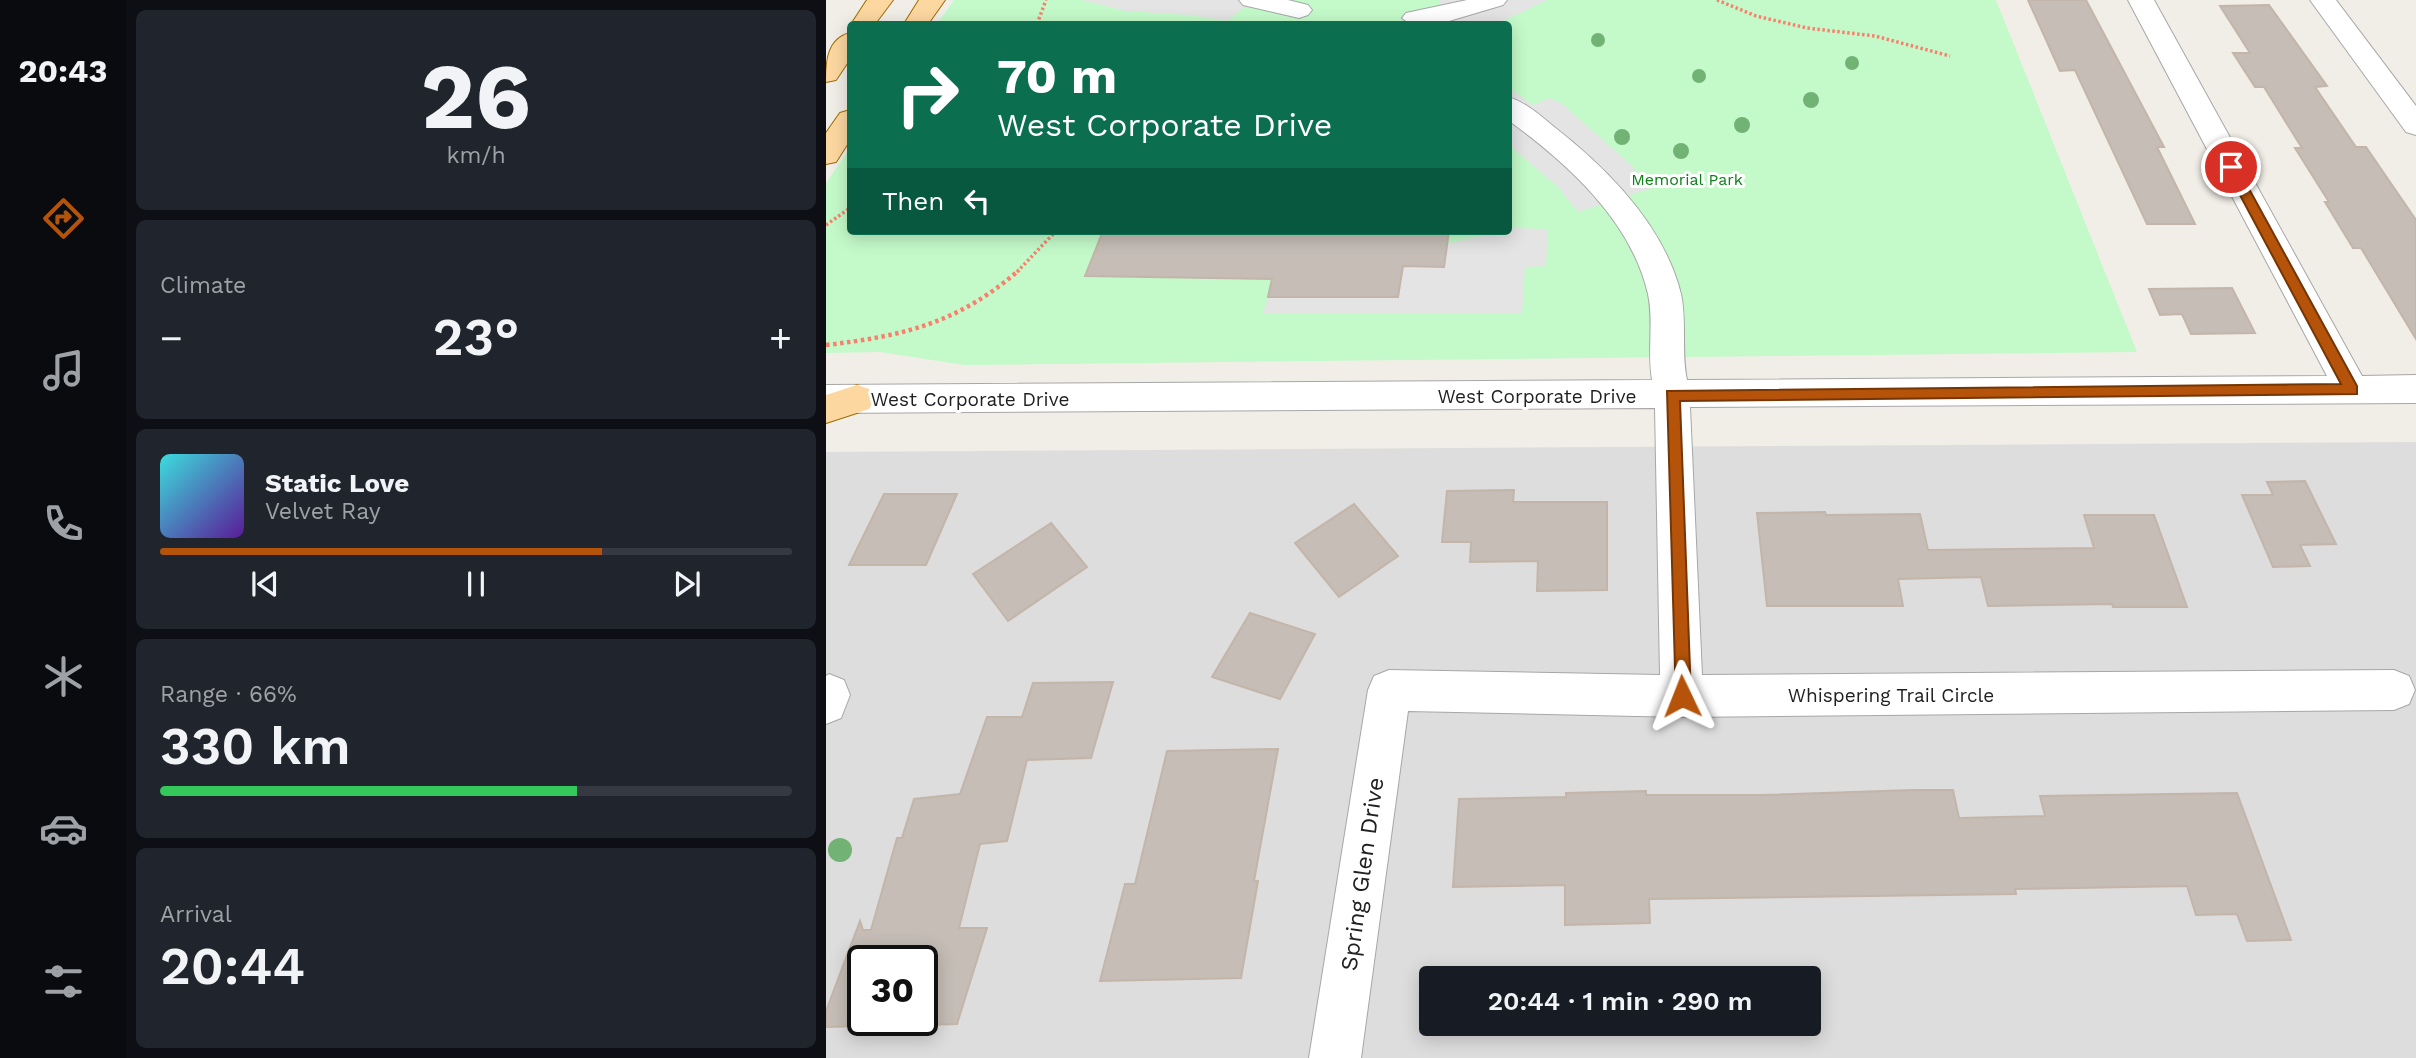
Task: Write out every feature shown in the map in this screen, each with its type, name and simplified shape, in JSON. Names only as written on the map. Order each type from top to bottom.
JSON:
[{"type":"main road","points":[[864,21],[880,0]]},
{"type":"main road","points":[[918,21],[932,0]]},
{"type":"main road","points":[[826,74],[847,45]]},
{"type":"main road","points":[[826,155],[847,124]]},
{"type":"street","points":[[1252,0],[1299,10]]},
{"type":"street","points":[[2141,0],[2351,390]]},
{"type":"street","points":[[2323,0],[2416,126]]},
{"type":"street","points":[[1410,14],[1478,2]]},
{"type":"street","points":[[1272,21],[1299,10]]},
{"type":"street","points":[[1512,109],[1581,167],[1627,214],[1649,249],[1665,296],[1665,355],[1672,395],[1682,696]]},
{"type":"street","name":"West Corporate Drive","points":[[836,402],[2416,389]]},
{"type":"street","name":"Whispering Trail Circle","points":[[1389,690],[1682,696],[2394,690]]},
{"type":"street","name":"Spring Glen Drive","points":[[1335,1058],[1389,690]]},
{"type":"path","points":[[1038,21],[1046,0]]},
{"type":"path","points":[[1717,0],[1756,16],[1807,28],[1875,36],[1950,56]]},
{"type":"path","points":[[826,225],[847,210]]},
{"type":"path","points":[[826,345],[910,331],[944,317],[1001,285],[1027,265],[1053,235]]},
{"type":"shaded area","points":[[1082,0],[1253,0],[1227,21],[1190,15],[1125,11]]},
{"type":"shaded area","points":[[1439,0],[1547,0],[1503,21],[1444,21]]},
{"type":"shaded area","points":[[1512,90],[1533,105],[1549,98],[1561,103],[1631,165],[1652,188],[1578,212],[1558,187],[1512,148]]},
{"type":"shaded area","points":[[1512,228],[1548,229],[1546,266],[1525,267],[1522,314],[1263,314],[1268,297],[1398,297],[1403,266],[1444,266],[1447,244],[1484,235],[1512,235]]},
{"type":"shaded area","points":[[2416,442],[2416,1058],[826,1058],[826,452]]},
{"type":"green space","name":"Memorial Park","points":[[954,0],[1996,0],[2137,352],[964,365],[880,352],[826,353],[826,183],[847,152],[847,235],[1512,235],[1512,21],[939,21]]},
{"type":"building","points":[[2028,0],[2086,0],[2164,147],[2157,147],[2195,224],[2147,224],[2075,70],[2060,71]]},
{"type":"building","points":[[2269,5],[2327,86],[2315,87],[2356,147],[2366,147],[2416,220],[2416,339],[2361,248],[2353,248],[2325,202],[2329,202],[2295,148],[2302,148],[2264,87],[2255,87],[2233,53],[2250,53],[2220,6]]},
{"type":"building","points":[[1101,235],[1448,235],[1444,267],[1403,266],[1398,297],[1268,297],[1272,279],[1085,276]]},
{"type":"building","points":[[2232,288],[2255,333],[2191,334],[2182,314],[2160,315],[2149,289]]},
{"type":"building","points":[[2305,481],[2336,544],[2300,545],[2310,566],[2273,567],[2242,495],[2273,495],[2267,482]]},
{"type":"building","points":[[1514,490],[1513,502],[1607,502],[1607,590],[1537,591],[1538,561],[1470,562],[1471,542],[1442,542],[1447,491]]},
{"type":"building","points":[[884,494],[957,494],[926,565],[849,565]]},
{"type":"building","points":[[1354,504],[1398,556],[1339,597],[1295,543]]},
{"type":"building","points":[[1825,512],[1826,515],[1920,514],[1928,550],[2094,548],[2084,515],[2154,515],[2187,607],[2113,607],[2112,604],[1988,606],[1981,577],[1898,579],[1903,606],[1767,606],[1757,513]]},
{"type":"building","points":[[1051,523],[1087,567],[1008,621],[973,574]]},
{"type":"building","points":[[1250,613],[1315,634],[1280,699],[1212,677]]},
{"type":"building","points":[[1113,682],[1091,758],[1027,760],[1007,841],[980,844],[959,928],[987,928],[957,1024],[938,1025],[938,945],[851,945],[860,921],[863,930],[871,930],[897,838],[902,838],[914,799],[960,794],[987,717],[1022,717],[1033,683]]},
{"type":"building","points":[[1278,749],[1254,881],[1258,881],[1241,978],[1100,981],[1125,884],[1135,884],[1167,751]]},
{"type":"building","points":[[1953,790],[1959,818],[2045,816],[2040,796],[2237,793],[2291,940],[2247,941],[2237,914],[2196,915],[2187,886],[2015,889],[2016,894],[1649,899],[1650,923],[1565,925],[1565,885],[1453,887],[1459,799],[1566,797],[1566,793],[1646,791],[1646,795],[1762,795]]},
{"type":"building","points":[[847,955],[847,1026],[826,1027],[826,1011]]},
{"type":"route","points":[[1682,696],[1672,395],[2351,390],[2231,167]]}]
